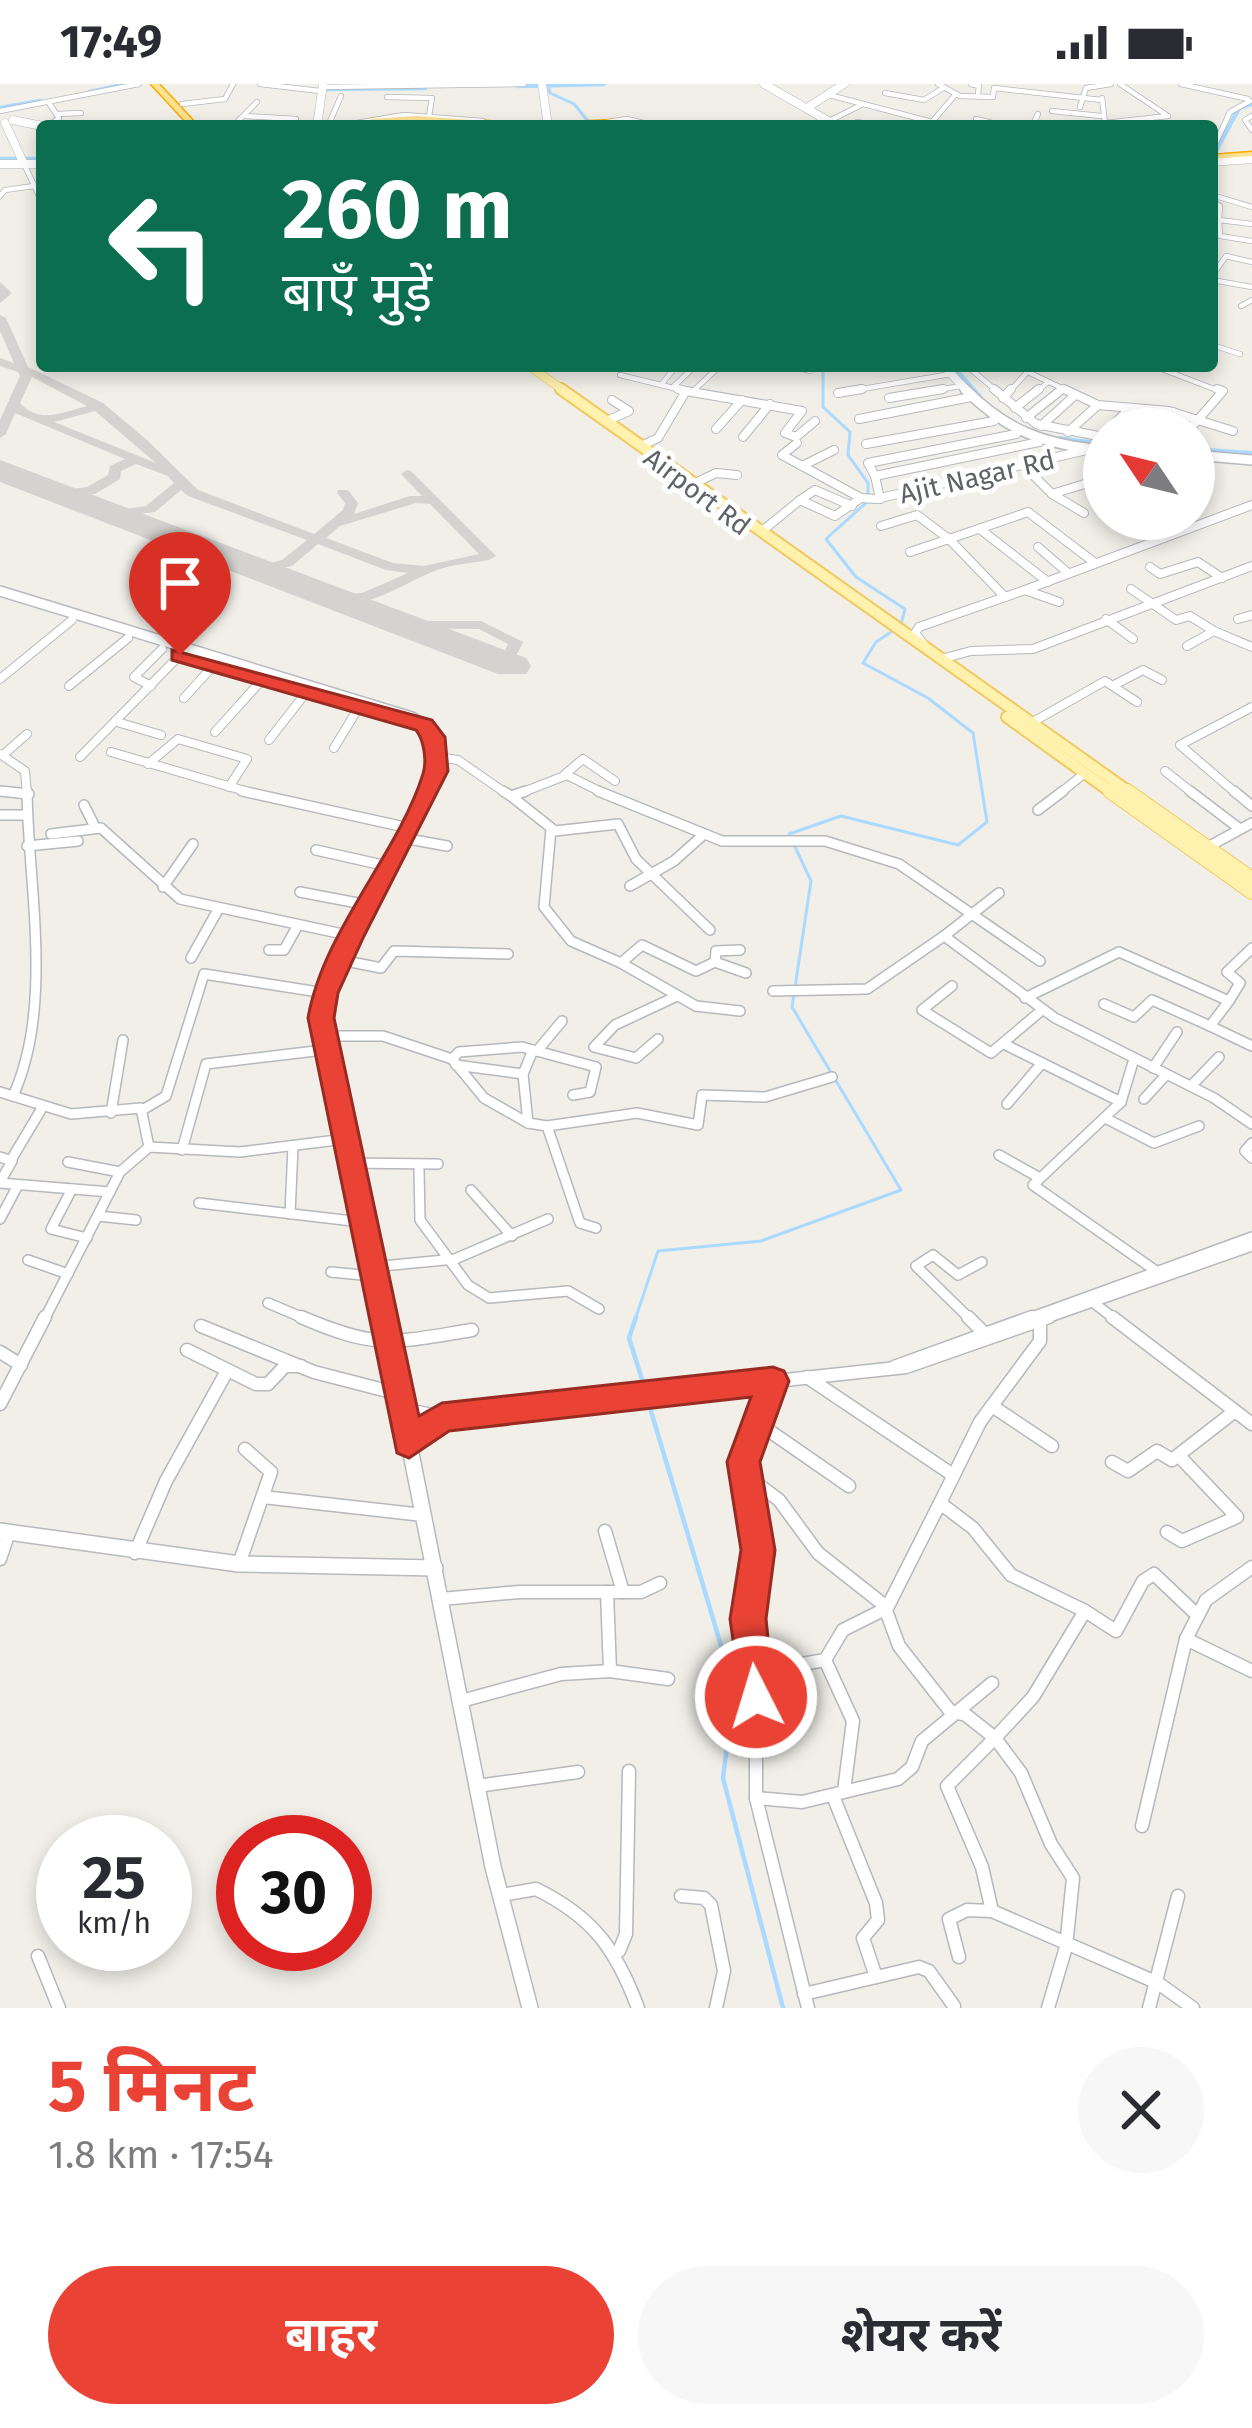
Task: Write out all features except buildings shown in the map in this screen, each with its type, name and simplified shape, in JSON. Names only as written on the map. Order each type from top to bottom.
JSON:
[{"type":"highway","points":[[160,84],[197,120]]},
{"type":"highway","points":[[160,84],[196,120]]},
{"type":"highway","points":[[387,120],[458,120]]},
{"type":"highway","points":[[1218,158],[1252,156]]},
{"type":"highway","points":[[1218,159],[1252,156]]},
{"type":"main road","name":"Airport Rd","points":[[527,372],[878,617]]},
{"type":"main road","points":[[538,372],[900,633],[1085,773],[1252,879]]},
{"type":"main road","points":[[922,650],[1031,723],[1252,892]]},
{"type":"street","points":[[36,189],[9,121],[49,103],[139,84]]},
{"type":"street","points":[[182,104],[203,94],[225,99],[233,84]]},
{"type":"street","points":[[260,84],[525,86]]},
{"type":"street","points":[[303,84],[321,88]]},
{"type":"street","points":[[764,84],[776,86],[829,120]]},
{"type":"street","points":[[809,106],[844,84]]},
{"type":"street","points":[[974,84],[978,94]]},
{"type":"street","points":[[1081,106],[1086,88],[1111,84]]},
{"type":"street","points":[[1120,84],[1169,115],[1160,120]]},
{"type":"street","points":[[1181,84],[1250,99]]},
{"type":"street","points":[[360,86],[407,88],[432,98],[429,116]]},
{"type":"street","points":[[885,93],[925,100],[940,86],[955,95],[991,97],[994,86],[1056,96],[1103,97],[1104,120]]},
{"type":"street","points":[[1052,86],[1053,110],[1101,116]]},
{"type":"street","points":[[318,120],[321,88]]},
{"type":"street","points":[[379,116],[390,90],[407,88]]},
{"type":"street","points":[[399,115],[407,88]]},
{"type":"street","points":[[541,89],[544,120]]},
{"type":"street","points":[[829,95],[923,120]]},
{"type":"street","points":[[934,120],[955,95]]},
{"type":"street","points":[[331,120],[341,96]]},
{"type":"street","points":[[889,112],[913,99]]},
{"type":"street","points":[[1218,145],[1230,112],[1250,99]]},
{"type":"street","points":[[239,120],[257,102]]},
{"type":"street","points":[[49,103],[59,120]]},
{"type":"street","points":[[836,120],[863,104]]},
{"type":"street","points":[[845,111],[863,116],[859,120]]},
{"type":"street","points":[[975,120],[979,111]]},
{"type":"street","points":[[57,114],[81,113]]},
{"type":"street","points":[[1035,120],[1038,114]]},
{"type":"street","points":[[363,120],[399,115],[481,120]]},
{"type":"street","points":[[1252,116],[1245,120],[1252,130]]},
{"type":"street","points":[[267,120],[296,119]]},
{"type":"street","points":[[1,163],[21,158],[36,162]]},
{"type":"street","points":[[0,196],[4,190],[34,185]]},
{"type":"street","points":[[1218,200],[1252,209]]},
{"type":"street","points":[[1218,205],[1252,209]]},
{"type":"street","points":[[1218,212],[1220,207]]},
{"type":"street","points":[[1218,218],[1251,224],[1251,241],[1220,236],[1218,227]]},
{"type":"street","points":[[1218,255],[1251,268]]},
{"type":"street","points":[[1218,267],[1226,256]]},
{"type":"street","points":[[1218,278],[1252,287]]},
{"type":"street","points":[[1241,305],[1252,300]]},
{"type":"street","points":[[1218,347],[1240,354]]},
{"type":"street","points":[[661,385],[672,372]]},
{"type":"street","points":[[673,388],[689,372]]},
{"type":"street","points":[[643,445],[658,438],[689,392],[714,372]]},
{"type":"street","points":[[838,393],[938,372]]},
{"type":"street","points":[[950,372],[994,422],[1040,442],[1083,448]]},
{"type":"street","points":[[974,372],[1026,418],[1041,426],[1083,433]]},
{"type":"street","points":[[1003,398],[1028,372]]},
{"type":"street","points":[[1034,372],[1073,397],[1130,408]]},
{"type":"street","points":[[1172,372],[1222,389],[1208,408]]},
{"type":"street","points":[[620,375],[803,412],[787,434],[798,438],[815,421]]},
{"type":"street","points":[[1015,408],[1047,383]]},
{"type":"street","points":[[889,398],[962,386]]},
{"type":"street","points":[[1026,418],[1061,390]]},
{"type":"street","points":[[859,419],[971,397]]},
{"type":"street","points":[[1041,426],[1073,397]]},
{"type":"street","points":[[607,421],[629,410],[612,400]]},
{"type":"street","points":[[716,429],[742,400]]},
{"type":"street","points":[[743,437],[770,404]]},
{"type":"street","points":[[1068,432],[1098,405]]},
{"type":"street","points":[[866,444],[994,422]]},
{"type":"street","points":[[1215,425],[1233,431]]},
{"type":"street","points":[[878,499],[875,476],[867,464],[1016,434]]},
{"type":"street","points":[[884,441],[895,457]]},
{"type":"street","points":[[797,442],[782,455],[862,498],[835,516],[800,500]]},
{"type":"street","points":[[875,476],[1040,442]]},
{"type":"street","points":[[802,466],[834,450]]},
{"type":"street","name":"Ajit Nagar Rd","points":[[862,498],[878,499],[1083,451]]},
{"type":"street","points":[[1215,457],[1252,460]]},
{"type":"street","points":[[1025,466],[1052,494],[1083,512]]},
{"type":"street","points":[[693,484],[717,472],[729,478],[737,475]]},
{"type":"street","points":[[1052,494],[1083,484]]},
{"type":"street","points":[[761,532],[815,490],[852,506]]},
{"type":"street","points":[[922,650],[926,643],[915,633],[919,627],[949,626],[964,612],[1252,505]]},
{"type":"street","points":[[910,552],[1028,512],[1069,538],[1095,563]]},
{"type":"street","points":[[881,526],[917,515],[949,539],[1005,597]]},
{"type":"street","points":[[980,529],[1048,582]]},
{"type":"street","points":[[1039,547],[1068,574]]},
{"type":"street","points":[[1150,567],[1160,574],[1196,562],[1222,578]]},
{"type":"street","points":[[940,659],[970,651],[1033,649],[1252,566]]},
{"type":"street","points":[[1130,589],[1176,620],[1190,616],[1214,632],[1252,646]]},
{"type":"street","points":[[1025,590],[1040,600],[1059,602]]},
{"type":"street","points":[[0,593],[261,681],[424,725]]},
{"type":"street","points":[[0,593],[424,725],[438,757],[406,833],[325,993],[323,1043],[390,1342],[477,1786],[530,2008]]},
{"type":"street","points":[[1238,619],[1252,615]]},
{"type":"street","points":[[1106,619],[1133,639]]},
{"type":"street","points":[[0,680],[72,620]]},
{"type":"street","points":[[1187,646],[1214,632]]},
{"type":"street","points":[[69,686],[128,638]]},
{"type":"street","points":[[151,686],[134,677],[162,649]]},
{"type":"street","points":[[80,757],[180,655]]},
{"type":"street","points":[[184,698],[213,666]]},
{"type":"street","points":[[1114,685],[1143,670],[1162,680]]},
{"type":"street","points":[[214,732],[261,681]]},
{"type":"street","points":[[1031,723],[1058,709],[1063,700],[1104,682],[1137,702]]},
{"type":"street","points":[[269,740],[305,694]]},
{"type":"street","points":[[334,748],[358,706]]},
{"type":"street","points":[[1252,707],[1180,746],[1252,806]]},
{"type":"street","points":[[1237,716],[1252,725]]},
{"type":"street","points":[[117,722],[160,735]]},
{"type":"street","points":[[14,1096],[25,1072],[33,950],[28,794],[23,767],[2,754],[28,734]]},
{"type":"street","points":[[148,764],[176,739],[248,759],[229,787]]},
{"type":"street","points":[[111,752],[447,846]]},
{"type":"street","points":[[438,757],[458,760],[550,829],[618,824],[629,850],[710,931]]},
{"type":"street","points":[[511,796],[564,775],[582,759],[615,781]]},
{"type":"street","points":[[1165,771],[1240,830]]},
{"type":"street","points":[[1037,810],[1085,773]]},
{"type":"street","points":[[564,775],[702,836],[734,843],[832,843],[899,864],[1040,961]]},
{"type":"street","points":[[0,790],[28,794]]},
{"type":"street","points":[[83,806],[94,827]]},
{"type":"street","points":[[0,815],[27,815]]},
{"type":"street","points":[[1201,850],[1252,823]]},
{"type":"street","points":[[51,834],[103,828],[180,899],[352,936]]},
{"type":"street","points":[[550,829],[544,907],[571,941],[698,1006],[740,1011]]},
{"type":"street","points":[[630,886],[702,836]]},
{"type":"street","points":[[27,846],[78,841]]},
{"type":"street","points":[[163,886],[193,844]]},
{"type":"street","points":[[316,850],[387,866]]},
{"type":"street","points":[[300,892],[368,905]]},
{"type":"street","points":[[773,991],[800,994],[857,984],[867,989],[975,915],[999,893]]},
{"type":"street","points":[[190,958],[219,908]]},
{"type":"street","points":[[269,950],[284,950],[298,925]]},
{"type":"street","points":[[944,936],[1042,1010],[1191,1086],[1252,1124]]},
{"type":"street","points":[[621,963],[642,945],[697,972],[715,962],[746,973]]},
{"type":"street","points":[[1210,1026],[1240,983],[1227,972],[1252,948]]},
{"type":"street","points":[[341,960],[381,968],[394,951],[449,954],[488,949],[508,954]]},
{"type":"street","points":[[715,962],[716,951],[740,950]]},
{"type":"street","points":[[1025,998],[1119,952],[1229,1001]]},
{"type":"street","points":[[0,1092],[71,1114],[144,1109],[166,1096],[202,975],[325,993]]},
{"type":"street","points":[[952,986],[922,1010],[989,1052],[1042,1010]]},
{"type":"street","points":[[658,1039],[636,1058],[594,1047],[615,1025],[677,996]]},
{"type":"street","points":[[1104,1004],[1134,1017],[1152,1000],[1252,1046]]},
{"type":"street","points":[[528,1123],[523,1074],[535,1050],[562,1021]]},
{"type":"street","points":[[1153,1068],[1178,1032]]},
{"type":"street","points":[[182,1150],[206,1065],[383,1036],[454,1062],[523,1074]]},
{"type":"street","points":[[111,1113],[123,1040]]},
{"type":"street","points":[[1004,1044],[1120,1102]]},
{"type":"street","points":[[454,1062],[459,1052],[535,1050],[597,1068],[590,1092],[573,1095]]},
{"type":"street","points":[[1191,1086],[1219,1057]]},
{"type":"street","points":[[1134,1059],[1120,1102],[1034,1188],[1156,1270]]},
{"type":"street","points":[[454,1062],[477,1094],[528,1123],[547,1126],[637,1113],[696,1126],[701,1096],[765,1097],[832,1077]]},
{"type":"street","points":[[1007,1104],[1042,1063]]},
{"type":"street","points":[[1144,1099],[1166,1075]]},
{"type":"street","points":[[42,1108],[6,1158],[0,1182],[110,1192]]},
{"type":"street","points":[[144,1109],[149,1147]]},
{"type":"street","points":[[1105,1118],[1154,1143],[1177,1130],[1190,1132],[1198,1126]]},
{"type":"street","points":[[547,1126],[580,1223],[596,1228]]},
{"type":"street","points":[[0,1404],[120,1172],[149,1147],[292,1146],[344,1139]]},
{"type":"street","points":[[1252,1143],[1245,1151],[1252,1158]]},
{"type":"street","points":[[290,1214],[292,1146]]},
{"type":"street","points":[[999,1155],[1040,1178]]},
{"type":"street","points":[[68,1162],[120,1172]]},
{"type":"street","points":[[348,1163],[438,1164]]},
{"type":"street","points":[[419,1170],[419,1217],[445,1261],[482,1297],[568,1291],[599,1309]]},
{"type":"street","points":[[0,1220],[18,1185]]},
{"type":"street","points":[[72,1189],[52,1231],[87,1238]]},
{"type":"street","points":[[470,1190],[512,1236]]},
{"type":"street","points":[[199,1203],[361,1222]]},
{"type":"street","points":[[98,1216],[136,1220]]},
{"type":"street","points":[[331,1272],[445,1261],[548,1219]]},
{"type":"street","points":[[894,1367],[1156,1270],[1252,1242]]},
{"type":"street","points":[[403,1409],[442,1418],[922,1363],[1041,1329],[1094,1303],[1252,1242]]},
{"type":"street","points":[[982,1262],[958,1275],[933,1255],[916,1266],[985,1334]]},
{"type":"street","points":[[28,1260],[68,1274]]},
{"type":"street","points":[[268,1303],[352,1340],[390,1342],[472,1330]]},
{"type":"street","points":[[1094,1303],[1252,1424]]},
{"type":"street","points":[[201,1326],[301,1366],[398,1394]]},
{"type":"street","points":[[756,1672],[825,1660],[843,1630],[887,1608],[953,1475],[1041,1329]]},
{"type":"street","points":[[187,1350],[264,1385],[285,1366],[301,1366]]},
{"type":"street","points":[[0,1352],[20,1365]]},
{"type":"street","points":[[135,1553],[190,1433],[227,1371]]},
{"type":"street","points":[[807,1377],[953,1475]]},
{"type":"street","points":[[773,1381],[743,1473],[758,1550],[748,1619],[756,1672],[756,1798],[806,2001],[876,1977],[925,1968],[954,2006]]},
{"type":"street","points":[[992,1406],[1052,1446]]},
{"type":"street","points":[[1112,1462],[1128,1471],[1156,1451],[1172,1460],[1235,1411]]},
{"type":"street","points":[[409,1443],[442,1418]]},
{"type":"street","points":[[758,1424],[849,1486]]},
{"type":"street","points":[[239,1564],[271,1467],[245,1449]]},
{"type":"street","points":[[1167,1532],[1183,1541],[1238,1517],[1180,1456]]},
{"type":"street","points":[[743,1473],[779,1501],[818,1553],[887,1608],[899,1646],[955,1713],[966,1715],[1022,1766],[1057,1859],[1072,1878],[1066,1947],[1048,2008]]},
{"type":"street","points":[[262,1497],[423,1515]]},
{"type":"street","points":[[940,1503],[974,1528],[1011,1574],[1116,1631],[1143,1581],[1154,1574],[1195,1613]]},
{"type":"street","points":[[0,1559],[4,1531],[239,1564],[435,1568]]},
{"type":"street","points":[[605,1531],[623,1592]]},
{"type":"street","points":[[1142,1826],[1195,1613],[1220,1587],[1252,1567]]},
{"type":"street","points":[[441,1599],[623,1592],[660,1583]]},
{"type":"street","points":[[607,1592],[610,1672]]},
{"type":"street","points":[[992,1911],[982,1867],[947,1786],[1034,1697],[1085,1611]]},
{"type":"street","points":[[1186,1639],[1252,1671]]},
{"type":"street","points":[[825,1660],[853,1721],[838,1794],[876,1903],[878,1920],[863,1938],[876,1977]]},
{"type":"street","points":[[460,1701],[561,1674],[610,1672],[668,1679]]},
{"type":"street","points":[[756,1798],[802,1802],[903,1776],[922,1741],[992,1683]]},
{"type":"street","points":[[619,1952],[626,1934],[629,1771]]},
{"type":"street","points":[[477,1786],[578,1772]]},
{"type":"street","points":[[502,1895],[523,1888],[554,1897],[601,1930],[619,1952],[638,2008]]},
{"type":"street","points":[[681,1896],[711,1905],[724,1971],[716,2008]]},
{"type":"street","points":[[1150,2008],[1178,1896]]},
{"type":"street","points":[[958,1957],[949,1919],[967,1910],[992,1911],[1158,1983],[1193,2008]]},
{"type":"street","points":[[44,1971],[58,2008]]},
{"type":"waterway","points":[[90,92],[127,84]]},
{"type":"waterway","points":[[548,84],[550,93],[574,104],[587,120]]},
{"type":"waterway","points":[[518,86],[604,84]]},
{"type":"waterway","points":[[320,89],[425,88]]},
{"type":"waterway","points":[[0,108],[40,101]]},
{"type":"waterway","points":[[1218,147],[1239,108],[1252,104]]},
{"type":"waterway","points":[[0,159],[36,159]]},
{"type":"waterway","points":[[823,372],[823,407],[850,432],[848,455],[868,483],[868,501],[826,539],[856,577],[905,609],[901,624]]},
{"type":"waterway","points":[[958,372],[975,392]]},
{"type":"waterway","points":[[972,389],[979,397]]},
{"type":"waterway","points":[[1059,439],[1083,442]]},
{"type":"waterway","points":[[1215,451],[1252,454]]},
{"type":"waterway","points":[[646,1392],[629,1338],[658,1251],[761,1241],[901,1190],[792,1007],[811,881],[789,834],[841,816],[958,845],[987,822],[973,733],[928,698],[863,663],[876,642],[894,630]]},
{"type":"waterway","points":[[648,1401],[734,1689],[723,1778],[783,2008]]},
{"type":"taxiway","points":[[0,285],[6,293],[0,300]]},
{"type":"taxiway","points":[[0,318],[23,370]]},
{"type":"taxiway","points":[[0,362],[23,370]]},
{"type":"taxiway","points":[[0,434],[26,376],[23,370]]},
{"type":"taxiway","points":[[23,370],[97,406]]},
{"type":"taxiway","points":[[14,404],[23,414],[43,422]]},
{"type":"taxiway","points":[[43,422],[97,406]]},
{"type":"taxiway","points":[[97,406],[142,442],[181,483]]},
{"type":"taxiway","points":[[43,422],[135,459]]},
{"type":"taxiway","points":[[63,494],[90,491],[115,476],[114,469],[135,459]]},
{"type":"taxiway","points":[[135,459],[170,473]]},
{"type":"taxiway","points":[[407,474],[434,501]]},
{"type":"taxiway","points":[[117,514],[150,509],[181,483]]},
{"type":"taxiway","points":[[181,483],[193,493],[316,539]]},
{"type":"taxiway","points":[[316,539],[349,512],[352,503],[343,493]]},
{"type":"taxiway","points":[[341,522],[415,499],[434,501]]},
{"type":"taxiway","points":[[426,570],[489,556],[434,501]]},
{"type":"taxiway","points":[[261,570],[287,563],[316,539]]},
{"type":"taxiway","points":[[316,539],[391,567],[426,570]]},
{"type":"taxiway","points":[[335,598],[364,597],[426,570]]},
{"type":"taxiway","points":[[407,625],[481,625],[516,642],[511,653],[485,659],[448,641]]},
{"type":"runway","points":[[0,470],[512,666]]},
{"type":"route","points":[[180,655],[424,725],[434,737],[436,771],[325,993],[321,1018],[409,1443],[442,1418],[773,1381],[743,1462],[758,1550],[749,1587],[748,1619],[756,1697]]}]
